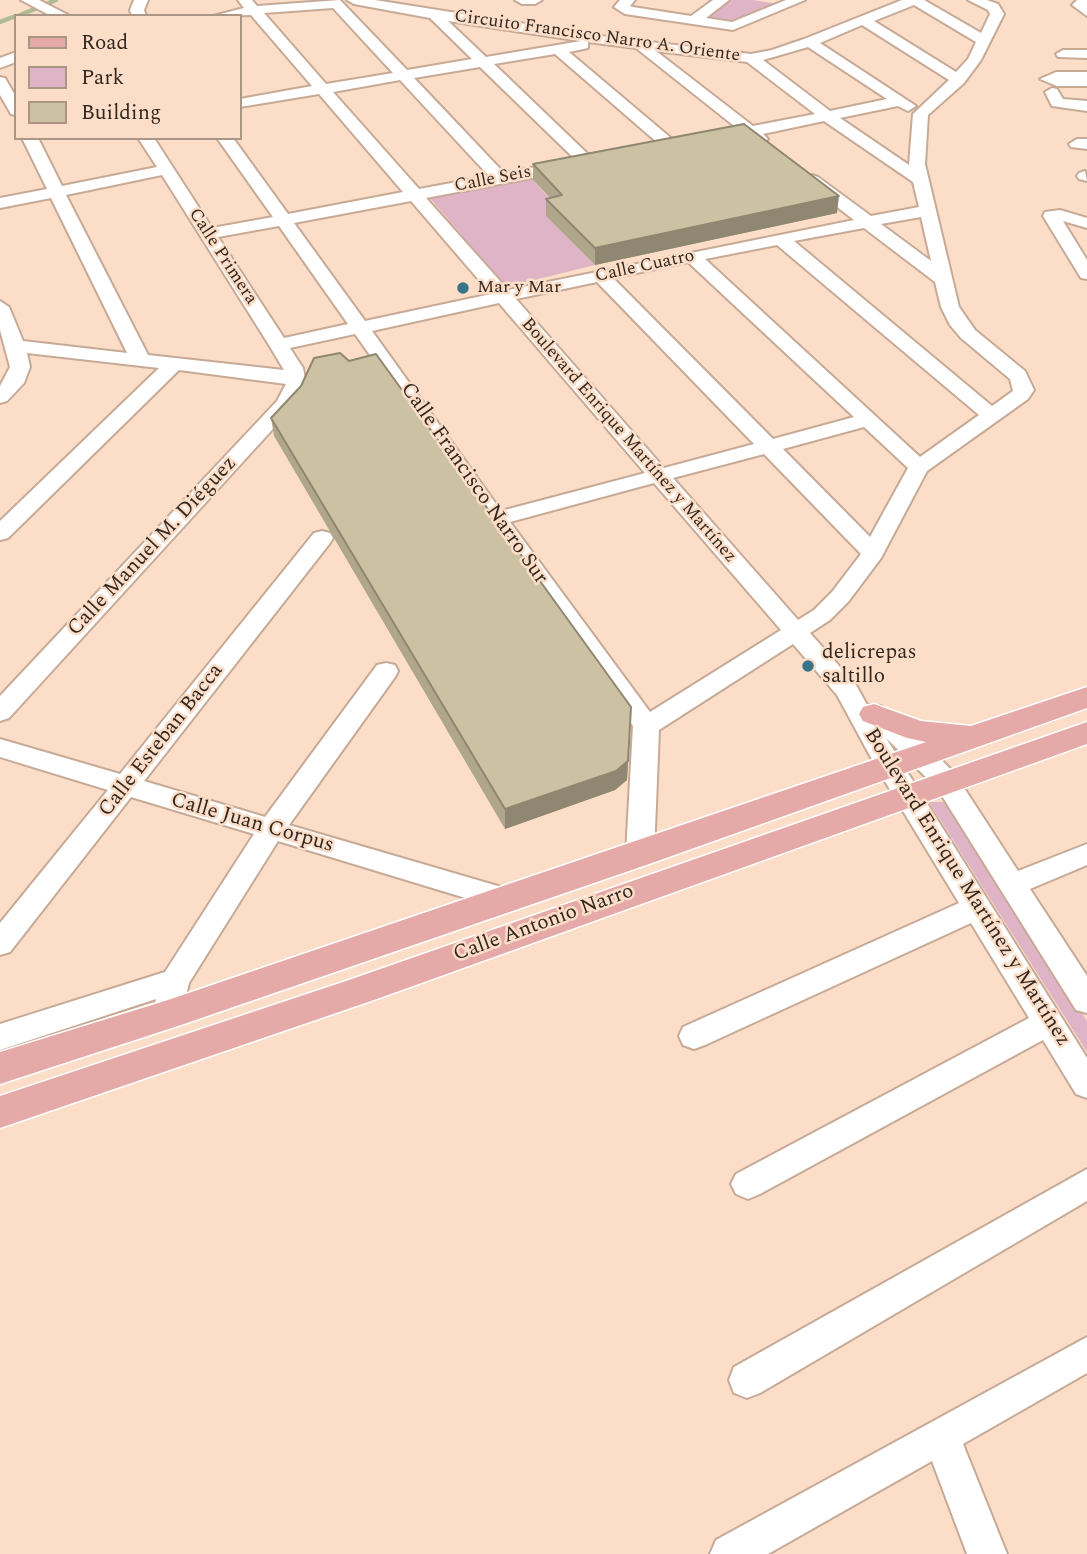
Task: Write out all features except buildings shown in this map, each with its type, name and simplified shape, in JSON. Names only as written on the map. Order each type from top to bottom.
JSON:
[{"type":"main road","name":"Calle Antonio Narro","points":[[0,1068],[640,854],[1087,697]]},
{"type":"main road","points":[[874,714],[918,731],[980,733]]},
{"type":"main road","name":"Calle Antonio Narro","points":[[0,1112],[361,990],[1087,733]]},
{"type":"street","name":"Circuito Francisco Narro A. Oriente","points":[[354,0],[608,41],[751,58],[775,54],[809,42],[915,0]]},
{"type":"street","points":[[522,0],[534,0]]},
{"type":"street","points":[[693,21],[722,0]]},
{"type":"street","points":[[762,0],[793,2]]},
{"type":"street","points":[[915,0],[984,41]]},
{"type":"street","points":[[640,854],[646,726],[822,615],[841,597],[873,553],[903,492],[919,467],[1021,395],[1024,383],[957,321],[943,279],[917,164],[921,114],[959,80],[984,41],[997,14],[993,7],[975,0]]},
{"type":"street","points":[[1085,0],[1079,5],[1087,12]]},
{"type":"street","points":[[34,1],[59,13]]},
{"type":"street","points":[[225,14],[249,5],[335,2],[407,75],[501,179]]},
{"type":"street","points":[[625,2],[623,9],[733,26],[793,2]]},
{"type":"street","name":"Boulevard Enrique Martínez y Martínez","points":[[249,5],[847,691],[921,754],[946,781],[1087,1001]]},
{"type":"street","points":[[435,15],[481,62],[594,162]]},
{"type":"street","points":[[863,20],[959,80]]},
{"type":"street","points":[[242,103],[608,41]]},
{"type":"street","points":[[809,42],[921,114]]},
{"type":"street","points":[[640,45],[771,148]]},
{"type":"street","points":[[558,49],[685,145]]},
{"type":"street","points":[[1063,54],[1087,54]]},
{"type":"street","points":[[751,58],[827,116],[919,179]]},
{"type":"street","points":[[1087,76],[1056,76],[1047,79],[1057,82],[1087,82]]},
{"type":"street","points":[[0,80],[14,107]]},
{"type":"street","points":[[1052,92],[1057,103],[1087,106]]},
{"type":"street","points":[[648,152],[900,101]]},
{"type":"street","points":[[31,140],[140,359]]},
{"type":"street","name":"Calle Primera","points":[[147,140],[279,345],[295,377]]},
{"type":"street","name":"Calle Francisco Narro Sur","points":[[226,140],[646,726]]},
{"type":"street","name":"Calle Seis","points":[[208,234],[594,162]]},
{"type":"street","points":[[0,202],[164,170]]},
{"type":"street","points":[[803,173],[943,279]]},
{"type":"street","name":"Calle Cuatro","points":[[279,345],[692,256],[929,211]]},
{"type":"street","points":[[1087,223],[1060,215],[1051,216],[1087,274]]},
{"type":"street","points":[[780,238],[991,415]]},
{"type":"street","points":[[692,256],[919,467]]},
{"type":"street","points":[[601,276],[873,553]]},
{"type":"street","points":[[0,307],[16,346],[12,377],[0,397]]},
{"type":"street","points":[[16,346],[295,377]]},
{"type":"street","points":[[0,533],[174,364]]},
{"type":"street","name":"Calle Manuel M. Diéguez","points":[[0,712],[285,404],[293,392],[295,377]]},
{"type":"street","points":[[496,519],[867,420]]},
{"type":"street","name":"Calle Esteban Bacca","points":[[0,944],[322,538]]},
{"type":"street","points":[[168,1014],[174,981],[271,830],[386,671]]},
{"type":"street","name":"Boulevard Enrique Martínez y Martínez","points":[[847,691],[906,795],[1087,1085]]},
{"type":"street","name":"Calle Juan Corpus","points":[[0,748],[505,899]]},
{"type":"street","points":[[1013,884],[1087,854]]},
{"type":"street","points":[[694,1036],[978,907]]},
{"type":"street","points":[[0,1037],[174,981]]},
{"type":"street","points":[[748,1184],[1049,1022]]},
{"type":"street","points":[[747,1380],[1087,1184]]},
{"type":"street","points":[[730,1554],[1087,1354]]},
{"type":"street","points":[[941,1435],[987,1554]]},
{"type":"green space","points":[[730,0],[779,4],[734,24],[704,19]]},
{"type":"green space","points":[[529,176],[562,212],[547,216],[595,265],[506,287],[428,196]]},
{"type":"green space","points":[[929,802],[948,802],[1087,1021],[1087,1052]]},
{"type":"waterway","points":[[23,14],[56,0]]},
{"type":"waterway","points":[[0,22],[14,17]]},
{"type":"place","name":"Mar y Mar","points":[[463,288]]},
{"type":"place","name":"delicrepas saltillo","points":[[808,666]]}]
